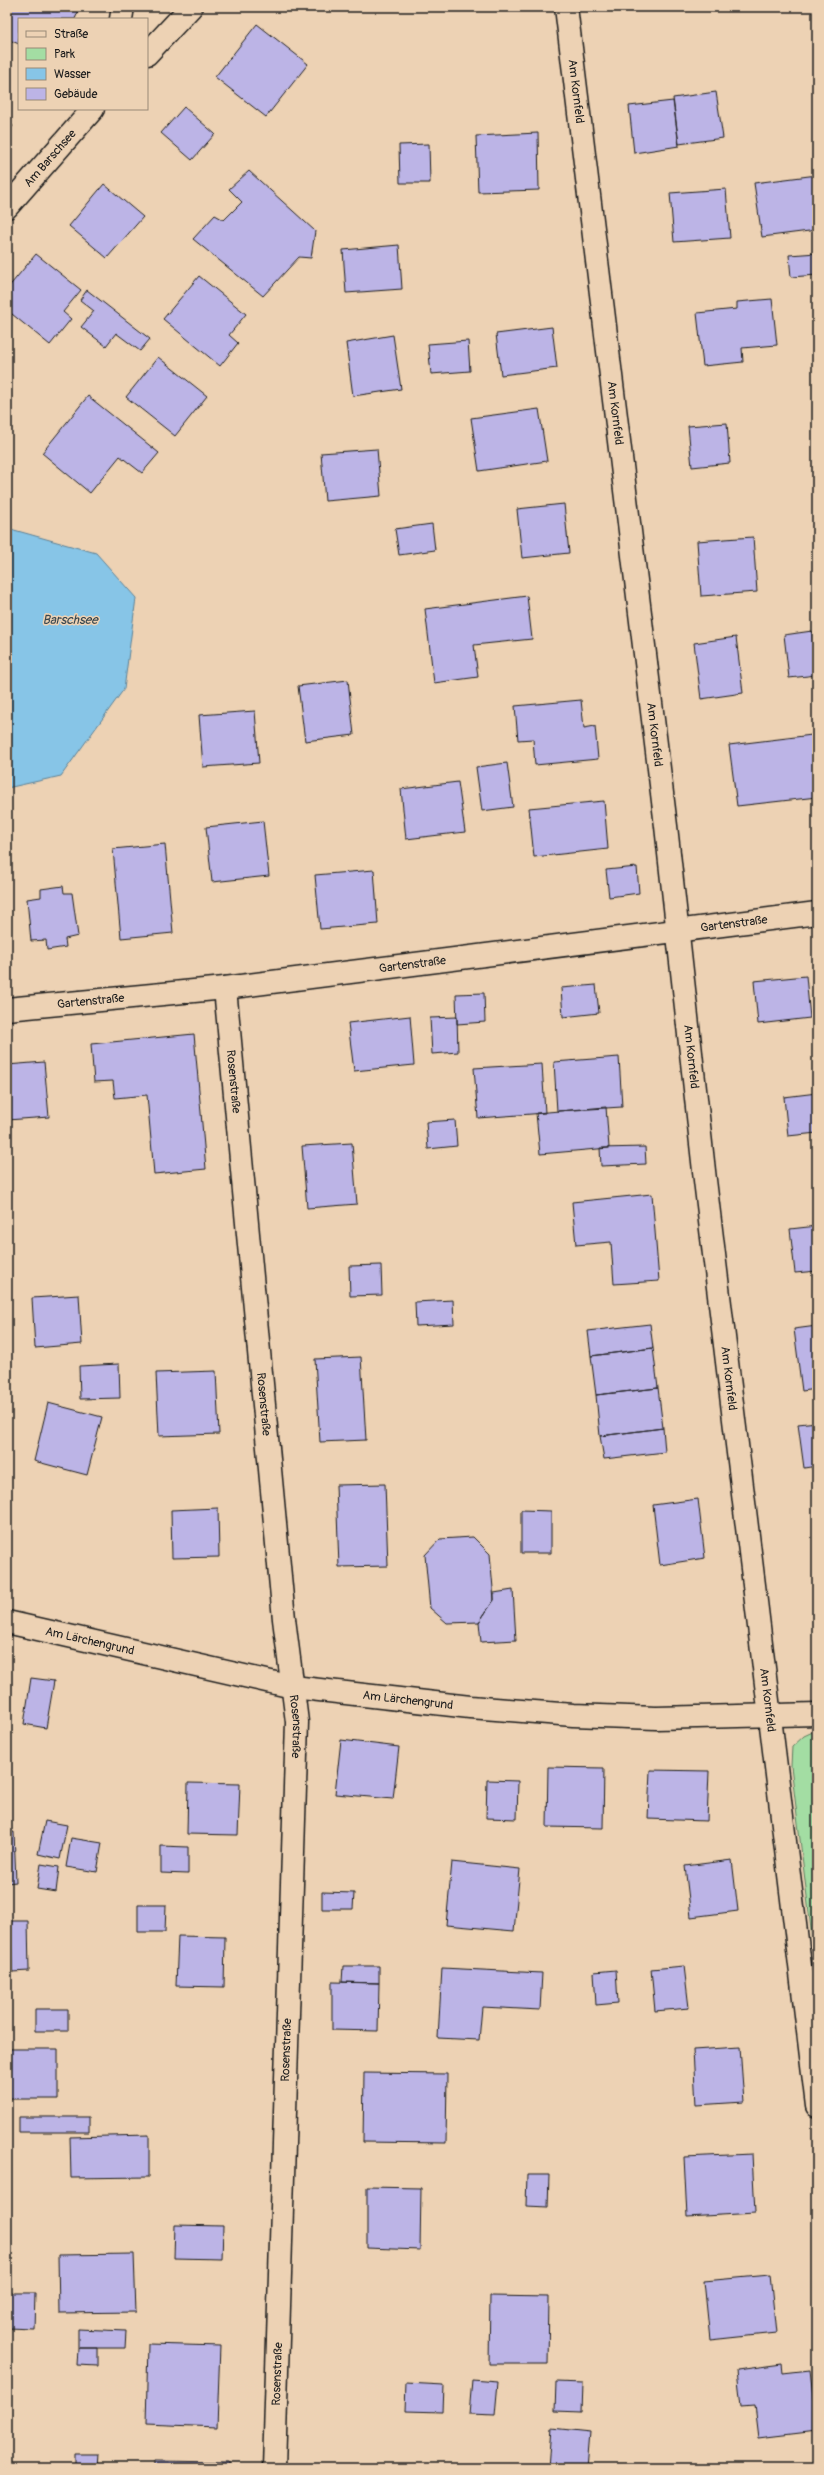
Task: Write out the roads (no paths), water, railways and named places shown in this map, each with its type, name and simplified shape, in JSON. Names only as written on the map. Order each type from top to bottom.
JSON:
[{"type":"street","points":[[121,18],[123,7]]},
{"type":"street","points":[[148,53],[191,7]]},
{"type":"street","name":"Am Kornfeld","points":[[566,7],[678,930],[705,1180],[817,2106]]},
{"type":"street","name":"Am Barschsee","points":[[7,207],[92,110]]},
{"type":"street","name":"Gartenstraße","points":[[7,1009],[225,988],[817,913]]},
{"type":"street","name":"Rosenstraße","points":[[225,988],[284,1619],[297,1722],[274,2468]]},
{"type":"street","name":"Am Lärchengrund","points":[[7,1622],[293,1687],[470,1707],[573,1715],[656,1718],[817,1714]]},
{"type":"water","name":"Barschsee","points":[[7,528],[96,553],[136,598],[124,689],[61,776],[7,788]]}]
